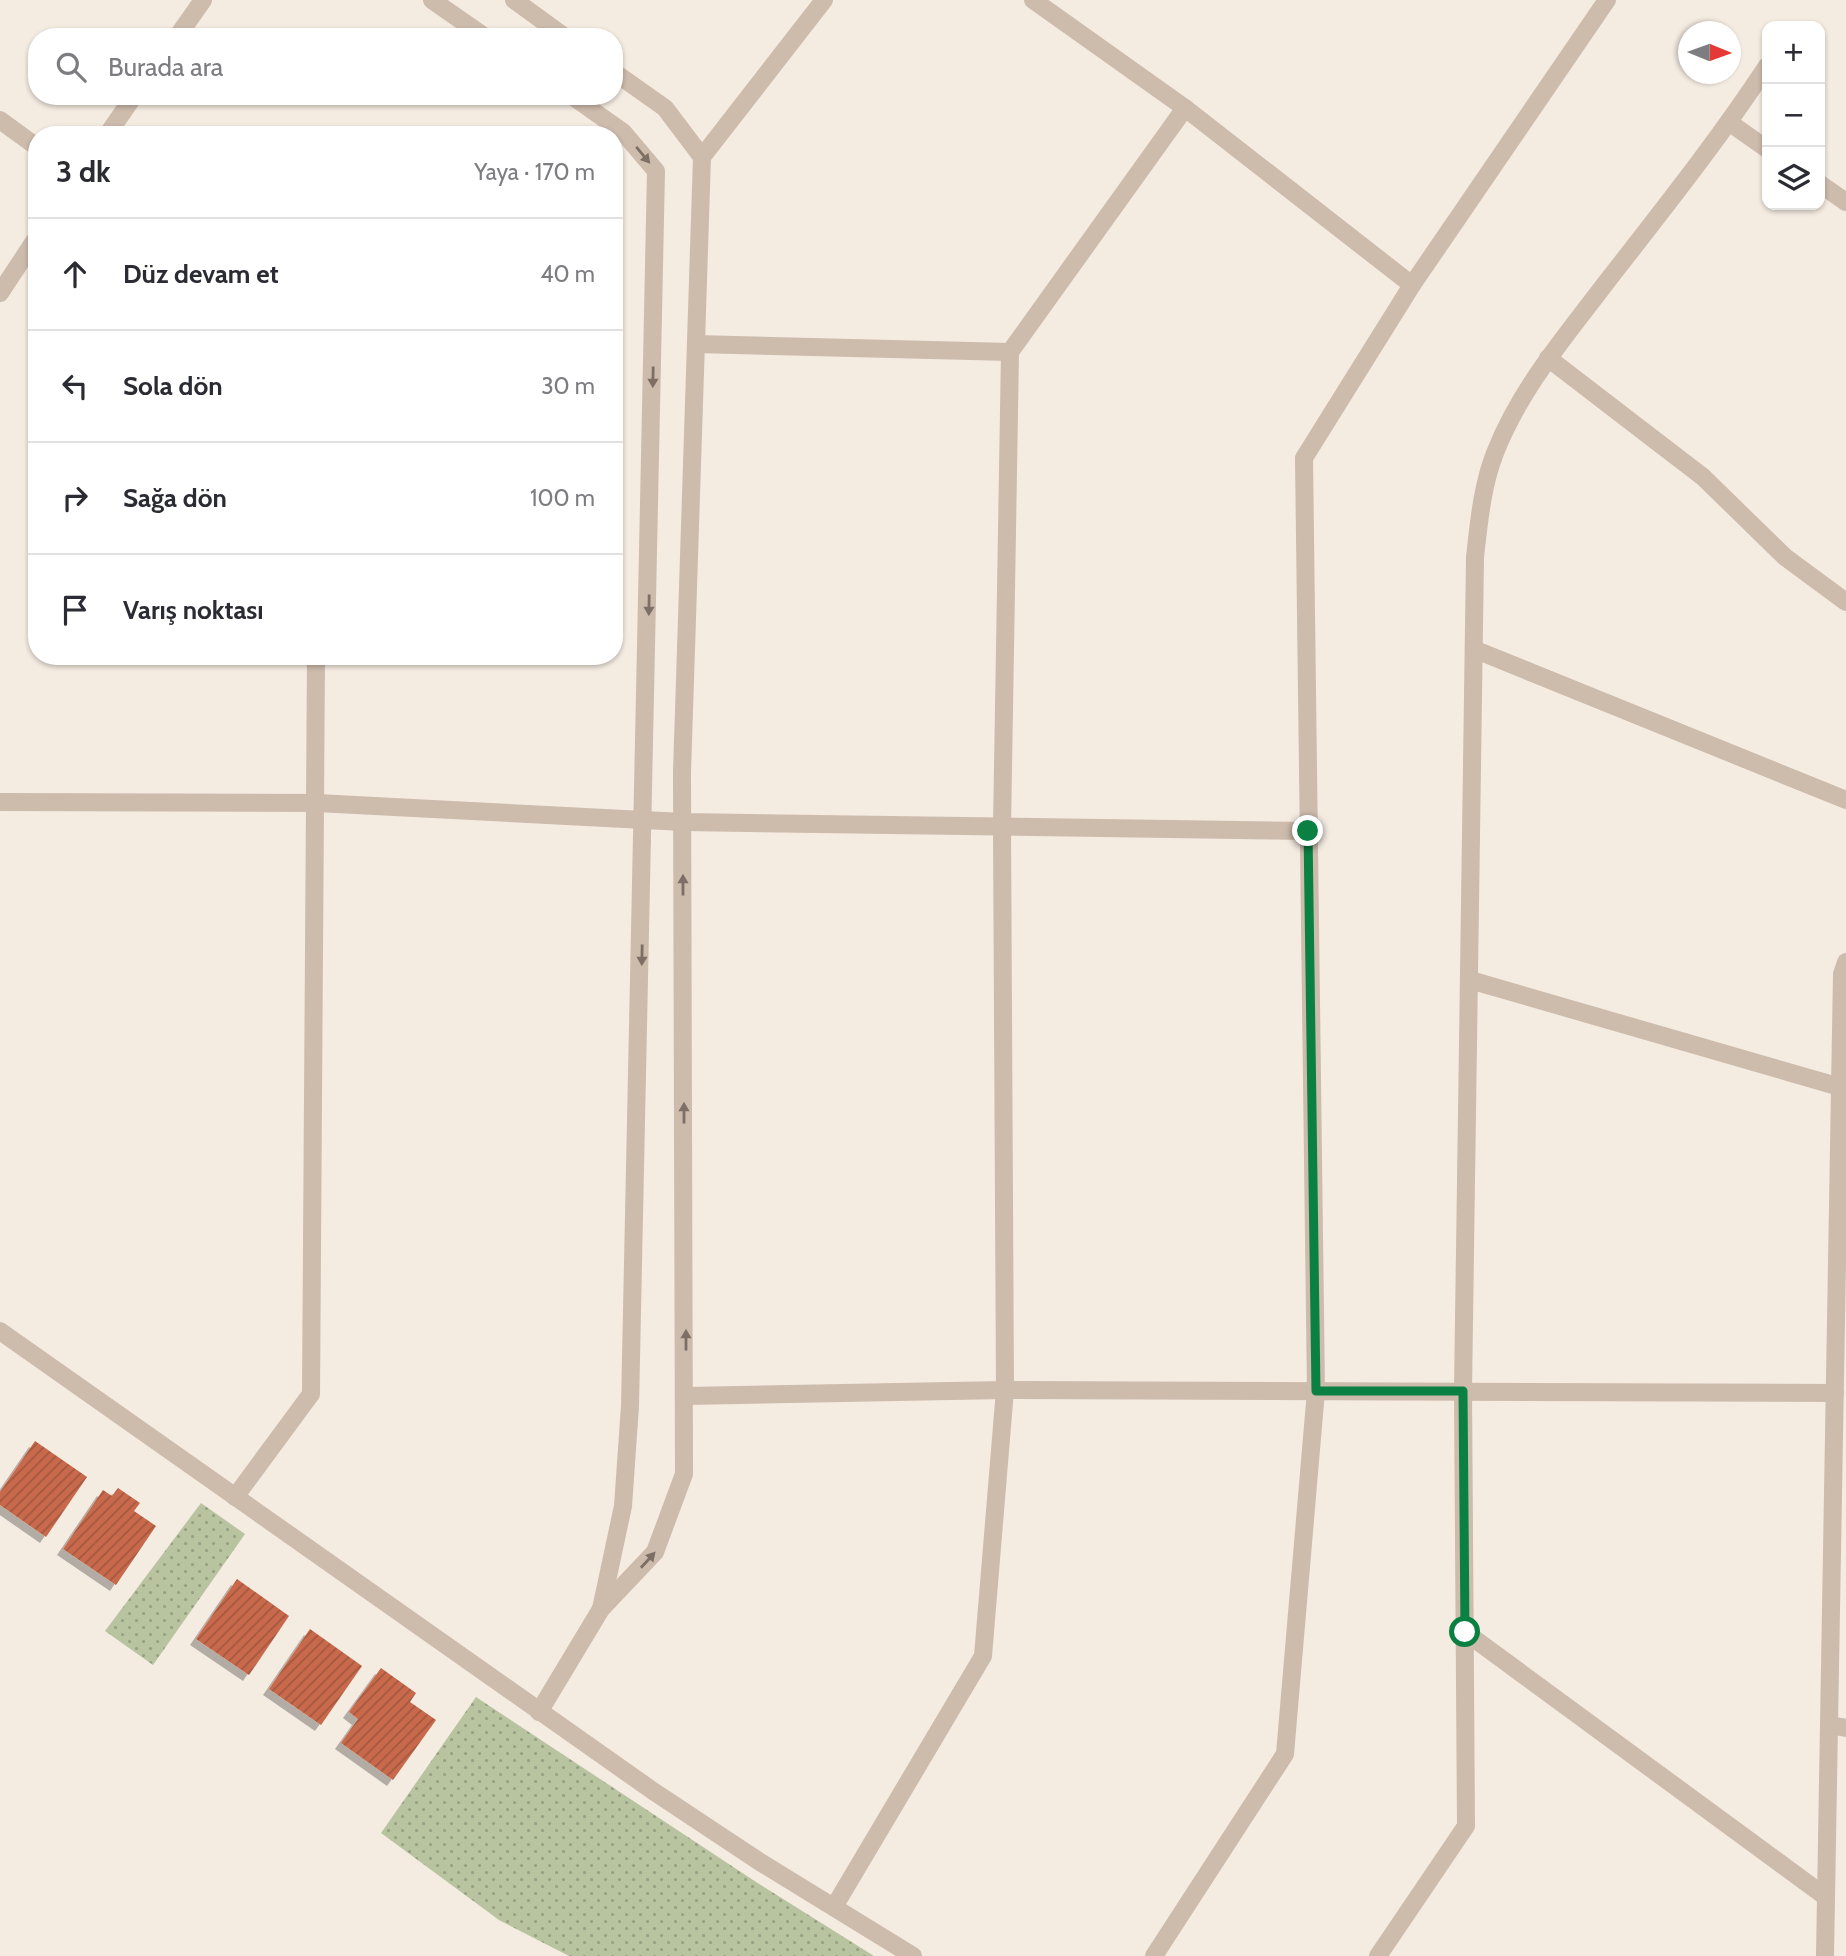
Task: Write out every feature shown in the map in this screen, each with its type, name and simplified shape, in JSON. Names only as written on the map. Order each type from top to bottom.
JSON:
[{"type":"street","points":[[183,28],[203,0]]},
{"type":"street","points":[[432,0],[472,28]]},
{"type":"street","points":[[514,0],[553,28]]},
{"type":"street","points":[[539,1712],[601,1609],[655,1552],[684,1474],[686,1396],[683,822],[702,157],[824,0]]},
{"type":"street","points":[[1033,0],[1185,108],[1412,285]]},
{"type":"street","points":[[1154,1956],[1285,1754],[1316,1391],[1304,458],[1412,285],[1601,2]]},
{"type":"street","points":[[1378,1956],[1466,1826],[1463,1391],[1476,650],[1475,558],[1481,504],[1494,455],[1516,407],[1548,358],[1730,123],[1762,74]]},
{"type":"street","points":[[623,78],[665,108],[702,157]]},
{"type":"street","points":[[113,126],[128,105]]},
{"type":"street","points":[[585,105],[615,126]]},
{"type":"street","points":[[834,1907],[983,1656],[1005,1390],[1002,827],[1010,352],[1185,108]]},
{"type":"street","points":[[0,120],[28,140]]},
{"type":"street","points":[[1730,123],[1764,147]]},
{"type":"street","points":[[601,1609],[623,1506],[631,1406],[645,819],[656,171],[623,131]]},
{"type":"street","points":[[1825,187],[1846,202]]},
{"type":"street","points":[[0,293],[28,251]]},
{"type":"street","points":[[696,344],[1010,352]]},
{"type":"street","points":[[1548,358],[1703,477],[1785,557],[1846,602]]},
{"type":"street","points":[[1476,650],[1846,800]]},
{"type":"street","points":[[235,1497],[312,1394],[316,665]]},
{"type":"street","points":[[0,802],[317,803],[683,822],[1308,831]]},
{"type":"street","points":[[1825,1956],[1826,1897],[1838,1726],[1835,1393],[1842,974],[1846,962]]},
{"type":"street","points":[[1470,980],[1840,1087]]},
{"type":"street","points":[[0,1331],[539,1712],[749,1855],[913,1956]]},
{"type":"street","points":[[686,1396],[1005,1390],[1835,1393]]},
{"type":"street","points":[[1465,1632],[1826,1897]]},
{"type":"green space","points":[[201,1503],[245,1534],[153,1665],[105,1631]]},
{"type":"green space","points":[[476,1697],[753,1880],[874,1956],[569,1956],[499,1920],[381,1833]]},
{"type":"building","points":[[35,1441],[87,1477],[46,1537],[0,1505],[0,1492]]},
{"type":"building","points":[[118,1488],[140,1503],[134,1511],[156,1526],[116,1585],[63,1549],[103,1490],[112,1496]]},
{"type":"building","points":[[237,1579],[289,1616],[249,1675],[196,1639]]},
{"type":"building","points":[[310,1629],[362,1666],[321,1725],[269,1689]]},
{"type":"building","points":[[381,1668],[416,1693],[410,1702],[436,1720],[393,1780],[341,1743],[358,1719],[349,1712]]},
{"type":"route","points":[[1308,831],[1316,1391],[1463,1391],[1465,1632]]}]
